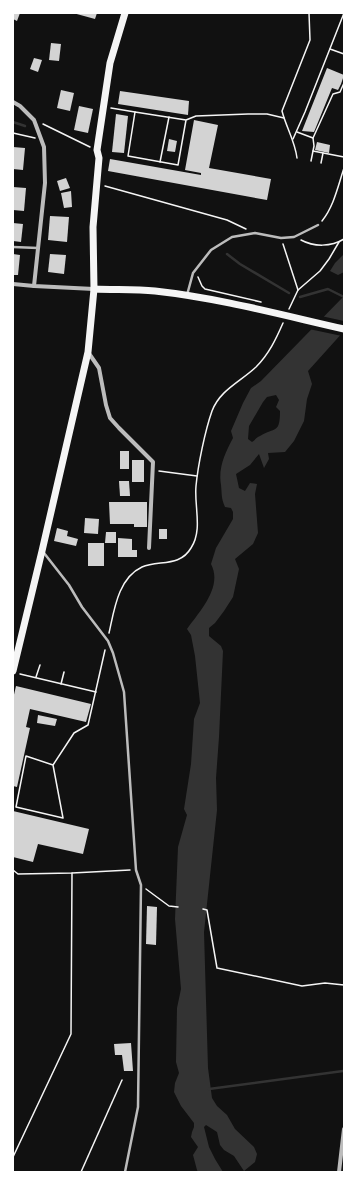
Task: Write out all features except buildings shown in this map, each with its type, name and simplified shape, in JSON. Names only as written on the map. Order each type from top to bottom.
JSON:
[{"type":"main road","points":[[16,672],[88,352],[94,289],[93,227],[99,158],[97,150],[110,63],[125,13]]},
{"type":"main road","points":[[94,289],[154,291],[187,295],[344,329]]},
{"type":"street","points":[[13,102],[20,106],[34,120],[44,147],[45,183],[34,286]]},
{"type":"street","points":[[13,284],[94,289]]},
{"type":"street","points":[[88,352],[99,368],[110,418],[153,462],[149,548]]},
{"type":"street","points":[[339,1172],[344,1129]]},
{"type":"lane","points":[[187,295],[193,273],[211,250],[232,237],[255,233],[282,238],[294,237],[318,225]]},
{"type":"lane","points":[[13,247],[38,248]]},
{"type":"lane","points":[[42,551],[69,585],[108,641],[124,692],[136,870],[141,885],[138,1107],[125,1172]]},
{"type":"path","points":[[297,158],[282,111],[310,40],[309,13]]},
{"type":"path","points":[[292,140],[297,132],[344,13]]},
{"type":"path","points":[[330,49],[344,54]]},
{"type":"path","points":[[311,161],[314,146],[313,138],[333,94],[340,92],[343,84]]},
{"type":"path","points":[[104,107],[186,120],[196,116],[248,114],[268,114],[284,118]]},
{"type":"path","points":[[135,112],[128,156],[178,165],[186,120]]},
{"type":"path","points":[[160,162],[169,117]]},
{"type":"path","points":[[34,120],[97,150]]},
{"type":"path","points":[[297,132],[313,138]]},
{"type":"path","points":[[13,133],[42,140]]},
{"type":"path","points":[[313,151],[344,157]]},
{"type":"path","points":[[321,163],[323,153]]},
{"type":"path","points":[[318,225],[328,214],[344,168]]},
{"type":"path","points":[[96,183],[227,220],[255,233]]},
{"type":"path","points":[[294,237],[306,243],[326,245],[339,242],[344,239]]},
{"type":"path","points":[[282,238],[298,290]]},
{"type":"path","points":[[288,312],[298,290],[320,271],[339,242]]},
{"type":"path","points":[[193,273],[199,278],[205,289],[260,301],[266,305]]},
{"type":"path","points":[[53,765],[26,756],[16,807],[63,818],[53,765],[74,733],[88,725],[115,607],[120,592],[131,576],[141,568],[157,563],[171,562],[180,559],[191,548],[197,532],[197,476],[209,421],[218,399],[226,390],[255,368],[266,355],[276,340],[284,320]]},
{"type":"path","points":[[153,470],[197,476]]},
{"type":"path","points":[[36,678],[40,665]]},
{"type":"path","points":[[16,672],[96,692]]},
{"type":"path","points":[[61,684],[64,672]]},
{"type":"path","points":[[13,870],[18,874],[136,870]]},
{"type":"path","points":[[13,1157],[71,1034],[72,873]]},
{"type":"path","points":[[141,885],[169,906],[178,907]]},
{"type":"path","points":[[203,909],[207,910],[217,968],[302,986],[325,983],[344,985]]},
{"type":"path","points":[[81,1172],[122,1080]]},
{"type":"shaded area","points":[[344,254],[344,272],[338,275],[330,271],[335,263]]},
{"type":"shaded area","points":[[344,296],[344,331],[308,371],[312,384],[307,399],[304,421],[294,441],[285,452],[268,453],[269,459],[264,468],[259,454],[250,465],[236,474],[239,488],[245,491],[250,483],[257,484],[255,494],[258,533],[253,544],[235,559],[239,569],[233,597],[215,623],[209,628],[209,636],[221,646],[223,651],[216,778],[217,810],[204,932],[208,1068],[212,1098],[217,1106],[227,1115],[235,1129],[254,1147],[257,1154],[255,1162],[244,1171],[234,1156],[224,1150],[220,1145],[217,1132],[206,1125],[204,1127],[209,1147],[223,1172],[198,1172],[193,1155],[198,1147],[191,1137],[194,1123],[181,1106],[174,1092],[175,1083],[179,1073],[176,1062],[177,1008],[181,989],[175,919],[178,847],[187,815],[184,809],[191,764],[194,719],[200,703],[195,656],[191,635],[187,629],[203,607],[212,590],[214,573],[211,564],[216,548],[233,519],[233,512],[231,508],[225,507],[223,501],[220,479],[221,467],[227,449],[233,438],[231,431],[251,388],[261,381]],"holes":[[[276,395],[279,400],[276,407],[280,411],[278,427],[259,436],[252,442],[248,439],[249,426],[263,402],[267,397]]]},
{"type":"pier","points":[[321,316],[344,321],[344,334],[342,336],[309,329]]},
{"type":"waterway","points":[[13,122],[25,126]]},
{"type":"waterway","points":[[227,254],[240,264],[289,293]]},
{"type":"waterway","points":[[300,297],[328,289],[344,297]]},
{"type":"waterway","points":[[209,1089],[343,1071]]}]
